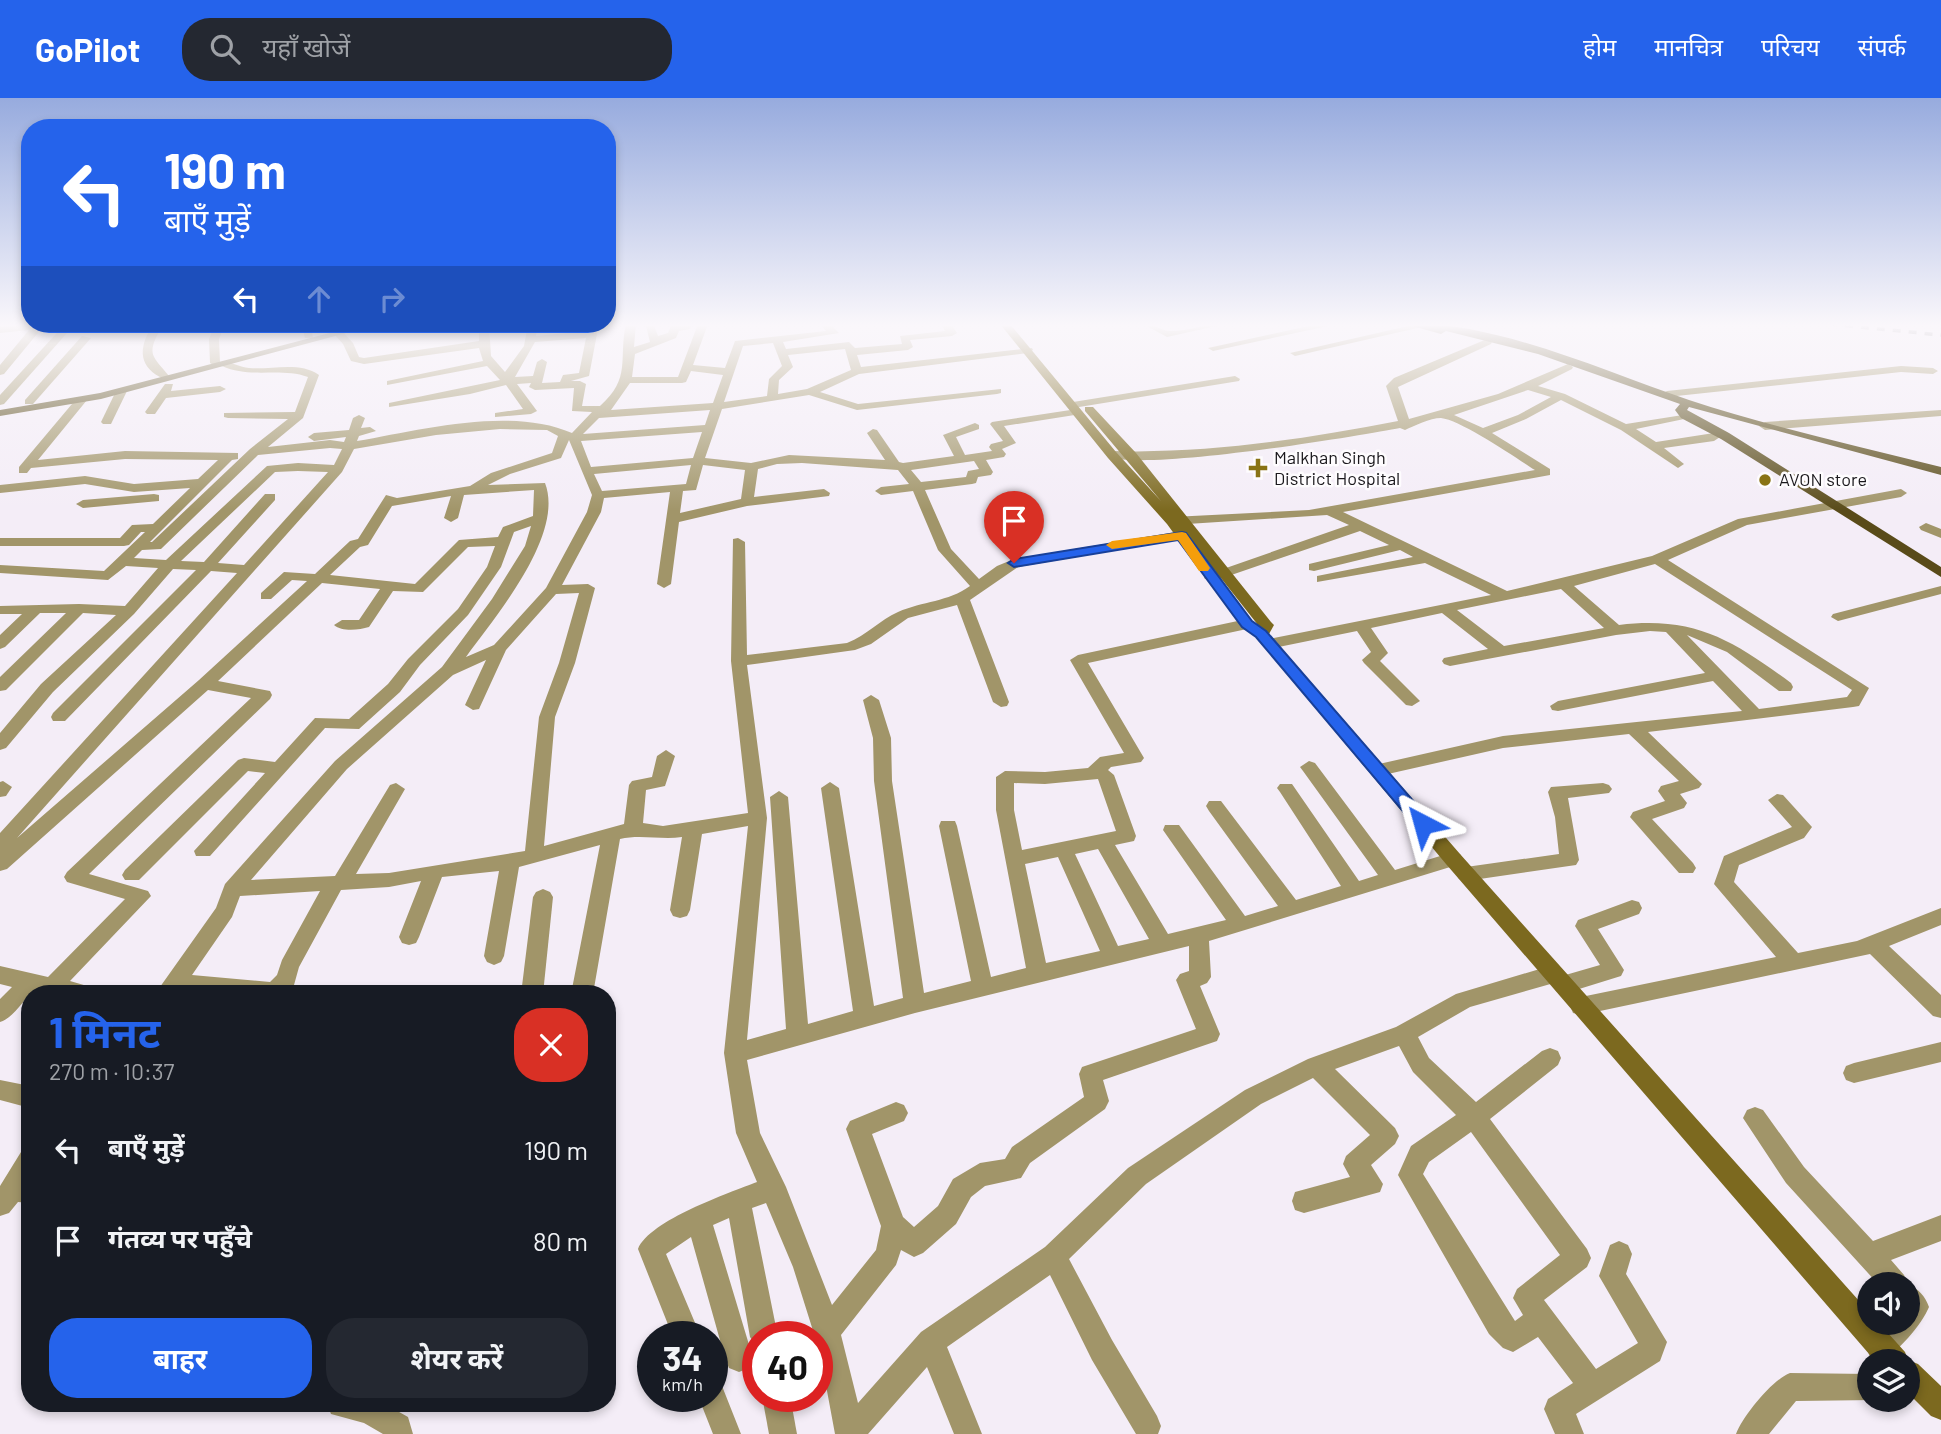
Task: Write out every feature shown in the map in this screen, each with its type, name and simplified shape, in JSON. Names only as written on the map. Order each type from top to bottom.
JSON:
[{"type":"main road","points":[[0,404],[29,402],[122,386]]},
{"type":"main road","points":[[0,413],[81,400],[137,386]]},
{"type":"main road","points":[[1624,386],[1684,407],[1941,471]]},
{"type":"main road","points":[[1644,386],[1667,394],[1714,437],[1751,457]]},
{"type":"main road","points":[[1699,425],[1712,429],[1826,505],[1941,573]]},
{"type":"main road","points":[[1826,505],[1941,588]]},
{"type":"street","points":[[0,404],[15,386]]},
{"type":"street","points":[[29,402],[43,386]]},
{"type":"street","points":[[151,412],[166,386]]},
{"type":"street","points":[[138,546],[156,546],[252,454],[299,415],[310,386]]},
{"type":"street","points":[[393,405],[479,386]]},
{"type":"street","points":[[314,437],[531,411],[513,386]]},
{"type":"street","points":[[580,386],[576,409],[603,412],[718,407],[810,393],[824,386]]},
{"type":"street","points":[[451,519],[466,491],[497,473],[537,464],[557,455],[570,436],[603,412],[621,386]]},
{"type":"street","points":[[598,495],[691,487],[724,386]]},
{"type":"street","points":[[772,398],[773,386]]},
{"type":"street","points":[[1060,386],[1078,407],[1132,456],[1217,576]]},
{"type":"street","points":[[1063,386],[1112,455],[1178,521],[1182,536],[1266,625],[1259,634]]},
{"type":"street","points":[[27,465],[125,455],[252,454],[330,444],[349,446],[436,431],[500,425],[549,427],[570,436],[648,449],[698,461],[752,467],[800,458],[851,464],[897,465],[1000,454],[995,446],[1010,443],[996,424],[1194,386]]},
{"type":"street","points":[[1392,386],[1405,426]]},
{"type":"street","points":[[1112,455],[1178,457],[1405,426],[1446,416],[1525,386]]},
{"type":"street","points":[[1527,386],[1561,396],[1626,428],[1678,464]]},
{"type":"street","points":[[1667,394],[1739,386]]},
{"type":"street","points":[[163,395],[220,389]]},
{"type":"street","points":[[107,422],[121,391]]},
{"type":"street","points":[[810,393],[857,407],[997,391]]},
{"type":"street","points":[[1483,432],[1522,417],[1561,396]]},
{"type":"street","points":[[5,489],[81,400]]},
{"type":"street","points":[[1626,428],[1684,407]]},
{"type":"street","points":[[1765,426],[1941,414]]},
{"type":"street","points":[[228,415],[299,415]]},
{"type":"street","points":[[1178,521],[1328,510],[1546,472],[1483,432],[1446,416]]},
{"type":"street","points":[[0,845],[338,469],[359,418]]},
{"type":"street","points":[[961,459],[949,435],[975,427]]},
{"type":"street","points":[[586,471],[709,428]]},
{"type":"street","points":[[873,433],[917,486],[944,550],[979,588]]},
{"type":"street","points":[[472,705],[499,648],[552,590],[594,512],[598,495],[570,436]]},
{"type":"street","points":[[1654,446],[1714,437]]},
{"type":"street","points":[[881,491],[972,480],[972,474],[987,472],[978,457]]},
{"type":"street","points":[[0,569],[108,576],[226,459]]},
{"type":"street","points":[[0,744],[47,688],[129,611],[168,566],[271,470],[319,466],[338,469]]},
{"type":"street","points":[[747,502],[752,467]]},
{"type":"street","points":[[184,472],[215,470]]},
{"type":"street","points":[[5,489],[85,480],[134,488],[202,483]]},
{"type":"street","points":[[0,864],[205,684],[355,544],[363,542],[390,500],[540,486],[540,518],[532,546],[448,671],[341,765],[232,889],[225,911],[172,985]]},
{"type":"street","points":[[664,584],[677,488]]},
{"type":"street","points":[[673,519],[747,502],[824,493]]},
{"type":"street","points":[[1038,975],[1005,810],[1005,777],[1045,778],[1093,774],[1105,761],[1135,758],[1078,660],[1259,634],[1362,626],[1564,584],[1657,559],[1743,522],[1901,493]]},
{"type":"street","points":[[83,504],[189,496]]},
{"type":"street","points":[[60,717],[207,567],[270,497]]},
{"type":"street","points":[[1328,510],[1503,595]]},
{"type":"street","points":[[203,851],[321,722],[353,725],[394,688],[414,662],[463,612],[494,567],[508,530],[540,518]]},
{"type":"street","points":[[1217,576],[1360,526]]},
{"type":"street","points":[[0,542],[124,542],[137,527],[156,528]]},
{"type":"street","points":[[1926,527],[1941,534]]},
{"type":"street","points":[[739,661],[850,647],[866,641],[903,615],[962,599],[1014,563],[1182,536]]},
{"type":"street","points":[[266,596],[289,575],[321,576],[418,589],[464,543],[504,541]]},
{"type":"street","points":[[738,542],[739,661],[758,818],[735,1053],[748,1133],[774,1187],[806,1266],[824,1321]]},
{"type":"street","points":[[1401,546],[1318,573],[1427,558]]},
{"type":"street","points":[[1379,770],[1503,742],[1853,702],[1861,688],[1657,559]]},
{"type":"street","points":[[122,562],[247,569]]},
{"type":"street","points":[[1564,584],[1616,630]]},
{"type":"street","points":[[342,625],[364,624],[390,585]]},
{"type":"street","points":[[534,854],[547,717],[567,663],[587,588],[552,590]]},
{"type":"street","points":[[1838,617],[1941,588]]},
{"type":"street","points":[[962,599],[1001,702]]},
{"type":"street","points":[[0,611],[79,608],[129,611]]},
{"type":"street","points":[[0,686],[79,608]]},
{"type":"street","points":[[1444,608],[1502,652]]},
{"type":"street","points":[[0,644],[36,610]]},
{"type":"street","points":[[1362,626],[1380,653],[1370,660],[1412,701]]},
{"type":"street","points":[[1450,661],[1650,626],[1699,631],[1724,642],[1785,687]]},
{"type":"street","points":[[1671,628],[1755,715]]},
{"type":"street","points":[[1259,634],[1379,770],[1459,867],[1884,1349]]},
{"type":"street","points":[[448,671],[499,648]]},
{"type":"street","points":[[1558,706],[1715,676]]},
{"type":"street","points":[[42,984],[141,896],[74,877],[264,695],[205,684]]},
{"type":"street","points":[[871,700],[882,738],[883,781],[915,1004]]},
{"type":"street","points":[[1633,728],[1693,784],[1667,791],[1678,803],[1639,817],[1686,868]]},
{"type":"street","points":[[633,829],[638,785],[659,782],[666,756]]},
{"type":"street","points":[[132,875],[244,764],[279,769]]},
{"type":"street","points":[[1309,767],[1390,877]]},
{"type":"street","points":[[1014,859],[1127,836],[1105,775]]},
{"type":"street","points":[[830,788],[866,1018]]},
{"type":"street","points":[[1286,788],[1353,888]]},
{"type":"street","points":[[281,985],[288,979],[289,966],[396,789]]},
{"type":"street","points":[[735,1053],[915,1004],[1241,925],[1390,877],[1459,867],[1569,860],[1557,792],[1603,789]]},
{"type":"street","points":[[779,797],[799,1036]]},
{"type":"street","points":[[1777,800],[1803,827],[1797,833],[1731,861],[1724,884],[1793,962]]},
{"type":"street","points":[[1215,806],[1291,908]]},
{"type":"street","points":[[232,889],[389,880],[510,862],[633,829],[663,833],[758,818]]},
{"type":"street","points":[[948,826],[983,988]]},
{"type":"street","points":[[680,910],[693,829]]},
{"type":"street","points":[[1172,830],[1241,925]]},
{"type":"street","points":[[584,985],[611,837]]},
{"type":"street","points":[[1103,842],[1163,944]]},
{"type":"street","points":[[1064,850],[1113,957]]},
{"type":"street","points":[[494,956],[510,862]]},
{"type":"street","points":[[409,937],[434,872]]},
{"type":"street","points":[[532,985],[543,898]]},
{"type":"street","points":[[850,1433],[931,1342],[1054,1256],[1137,1176],[1254,1097],[1316,1066],[1404,1034],[1464,1000],[1558,979],[1614,970],[1585,926],[1632,908]]},
{"type":"street","points":[[1581,1006],[1874,944],[1941,916]]},
{"type":"street","points":[[897,1113],[858,1129],[894,1226],[914,1244],[947,1216],[962,1188],[980,1175],[1012,1170],[1021,1155],[1097,1101],[1090,1074],[1209,1034],[1187,980],[1200,978],[1199,935]]},
{"type":"street","points":[[1874,944],[1941,1009]]},
{"type":"street","points":[[0,975],[46,985]]},
{"type":"street","points":[[0,1013],[21,998]]},
{"type":"street","points":[[1404,1034],[1422,1065],[1474,1116],[1578,1258],[1526,1298],[1592,1386]]},
{"type":"street","points":[[1854,1073],[1941,1052]]},
{"type":"street","points":[[1542,1318],[1513,1338],[1499,1324],[1410,1175],[1420,1154],[1503,1099],[1506,1090],[1550,1058]]},
{"type":"street","points":[[1304,1201],[1371,1184],[1355,1164],[1387,1136],[1316,1066]]},
{"type":"street","points":[[0,1090],[21,1095]]},
{"type":"street","points":[[1755,1118],[1794,1175],[1884,1272]]},
{"type":"street","points":[[680,1321],[651,1249],[698,1218],[774,1187]]},
{"type":"street","points":[[738,1200],[761,1321]]},
{"type":"street","points":[[698,1218],[739,1358]]},
{"type":"street","points":[[833,1324],[887,1256],[894,1226]]},
{"type":"street","points":[[1869,1256],[1941,1228]]},
{"type":"street","points":[[1570,1434],[1558,1409],[1650,1351],[1653,1342],[1612,1276],[1619,1254]]},
{"type":"street","points":[[1054,1256],[1102,1350],[1147,1426]]},
{"type":"street","points":[[931,1342],[968,1434]]},
{"type":"street","points":[[833,1358],[850,1433]]},
{"type":"street","points":[[1749,1434],[1790,1387],[1857,1388]]},
{"type":"street","points":[[372,1412],[398,1427],[399,1434]]},
{"type":"street","points":[[718,1412],[727,1434]]},
{"type":"street","points":[[779,1412],[783,1434]]},
{"type":"slow traffic","points":[[1112,545],[1182,536],[1204,568]]},
{"type":"place","name":"Malkhan Singh District Hospital","points":[[1258,468]]},
{"type":"place","name":"AVON store","points":[[1765,480]]},
{"type":"route","points":[[1014,563],[1182,536],[1211,579],[1247,624],[1261,634],[1423,824]]}]
